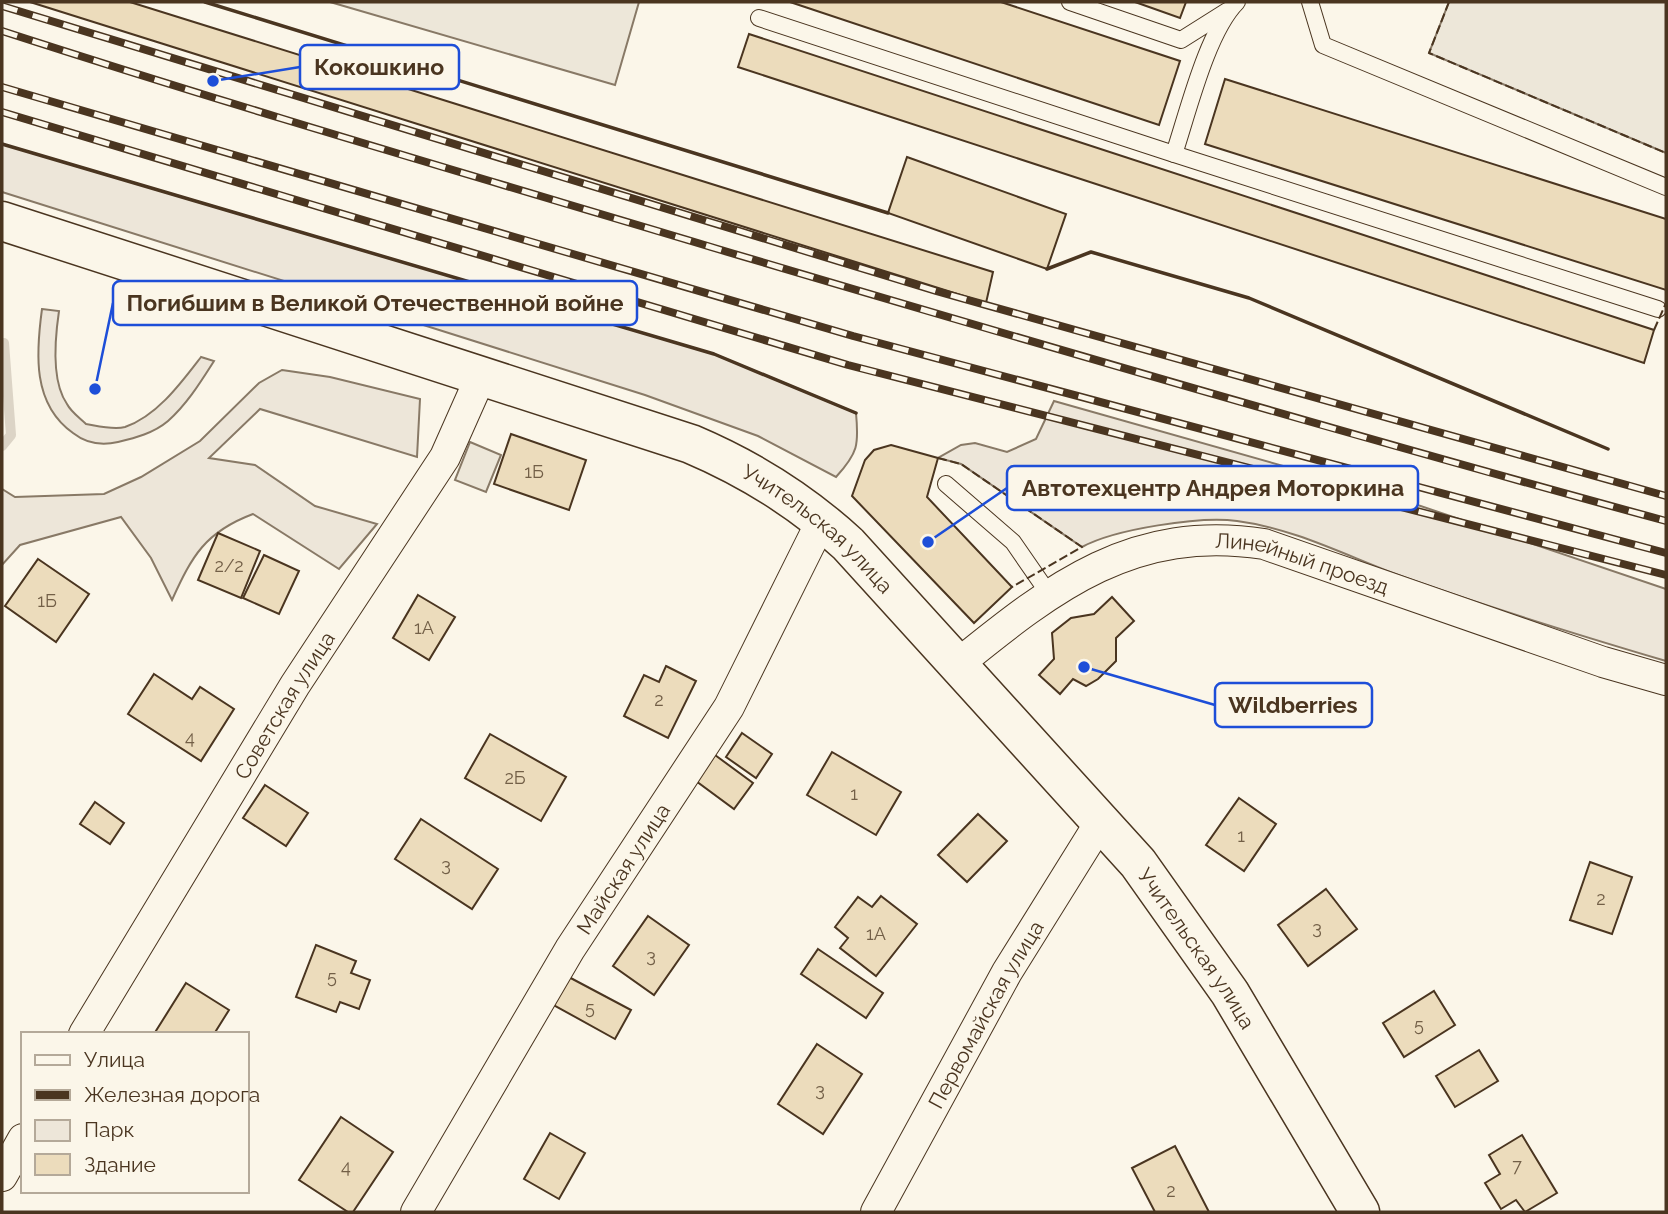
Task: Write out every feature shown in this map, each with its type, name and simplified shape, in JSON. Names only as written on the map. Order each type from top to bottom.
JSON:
[{"type":"street","name":"Учительская улица","points":[[2,221],[691,444],[770,482],[822,520],[1101,821],[1157,888],[1230,993],[1360,1212]]},
{"type":"street","name":"Советская улица","points":[[85,1032],[295,685],[445,457],[481,376]]},
{"type":"street","name":"Майская улица","points":[[416,1212],[570,948],[729,707],[822,520]]},
{"type":"street","name":"Линейный проезд","points":[[958,664],[1049,594],[1096,569],[1148,547],[1206,538],[1265,544],[1603,662],[1666,680]]},
{"type":"street","name":"Первомайская улица","points":[[876,1212],[1007,972],[1101,821]]},
{"type":"street","points":[[2,1176],[21,1143]]},
{"type":"lane","points":[[1070,2],[1181,40],[1232,7]]},
{"type":"lane","points":[[1310,2],[1323,45],[1666,187]]},
{"type":"lane","points":[[1174,154],[1204,65],[1232,7]]},
{"type":"lane","points":[[759,18],[1658,309]]},
{"type":"lane","points":[[946,484],[1013,542],[1049,594]]},
{"type":"green space","points":[[2,144],[714,354],[856,413],[857,441],[853,455],[836,477],[758,436],[645,395],[2,192]]},
{"type":"green space","points":[[42,309],[59,311],[56,346],[58,384],[69,407],[86,424],[116,428],[137,422],[168,398],[201,357],[214,361],[187,400],[157,429],[118,442],[89,442],[78,437],[60,421],[50,408],[44,393],[38,360]]},
{"type":"green space","points":[[282,370],[330,377],[420,399],[417,457],[260,409],[209,458],[255,465],[315,506],[377,524],[339,569],[253,514],[223,529],[202,547],[186,571],[172,600],[151,558],[121,517],[20,545],[2,565],[2,489],[15,497],[104,494],[141,477],[200,441],[259,383]]},
{"type":"green space","points":[[1054,401],[1400,499],[1666,589],[1666,661],[1461,597],[1278,529],[1257,524],[1221,520],[1180,522],[1115,535],[1082,547],[961,464],[938,458],[961,445],[975,443],[1007,452],[1036,439]]},
{"type":"shaded area","points":[[330,2],[639,2],[615,85]]},
{"type":"shaded area","points":[[1449,2],[1666,2],[1666,153],[1429,53]]},
{"type":"shaded area","points":[[470,442],[501,455],[486,492],[455,480]]},
{"type":"building","points":[[30,2],[130,2],[993,272],[986,303]]},
{"type":"building","points":[[790,2],[1001,2],[1180,61],[1159,125]]},
{"type":"building","points":[[1135,2],[1186,2],[1180,18]]},
{"type":"building","points":[[749,34],[1654,330],[1644,363],[738,67]]},
{"type":"building","points":[[1225,79],[1666,219],[1666,290],[1205,144]]},
{"type":"building","points":[[907,157],[1066,214],[1047,269],[888,213]]},
{"type":"building","points":[[511,434],[586,460],[569,510],[494,484]]},
{"type":"building","points":[[891,445],[938,458],[927,497],[1012,587],[974,623],[852,496],[865,460],[874,450]]},
{"type":"building","points":[[218,533],[260,551],[241,598],[198,580]]},
{"type":"building","points":[[264,555],[299,571],[279,614],[243,598]]},
{"type":"building","points":[[38,559],[89,594],[56,642],[5,606]]},
{"type":"building","points":[[418,595],[455,617],[429,660],[393,638]]},
{"type":"building","points":[[1112,597],[1134,621],[1116,638],[1116,661],[1098,679],[1086,686],[1073,679],[1060,694],[1039,675],[1054,659],[1052,633],[1071,618],[1094,614]]},
{"type":"building","points":[[666,666],[696,681],[668,738],[624,716],[644,675],[659,682]]},
{"type":"building","points":[[154,674],[192,699],[200,687],[234,709],[201,761],[128,714]]},
{"type":"building","points":[[742,733],[772,754],[756,778],[726,757]]},
{"type":"building","points":[[490,734],[566,777],[541,821],[465,778]]},
{"type":"building","points":[[832,752],[901,792],[876,835],[807,795]]},
{"type":"building","points":[[715,755],[753,783],[734,809],[696,781]]},
{"type":"building","points":[[265,785],[308,813],[286,846],[243,818]]},
{"type":"building","points":[[1239,798],[1276,824],[1244,871],[1206,845]]},
{"type":"building","points":[[95,802],[124,823],[110,844],[80,824]]},
{"type":"building","points":[[978,814],[1007,841],[967,882],[938,855]]},
{"type":"building","points":[[421,819],[498,869],[472,909],[395,859]]},
{"type":"building","points":[[1590,862],[1632,877],[1612,934],[1570,920]]},
{"type":"building","points":[[1326,889],[1357,929],[1308,966],[1278,925]]},
{"type":"building","points":[[881,896],[917,924],[876,976],[840,948],[848,938],[835,927],[858,897],[872,907]]},
{"type":"building","points":[[648,916],[689,945],[654,995],[613,966]]},
{"type":"building","points":[[316,945],[356,961],[351,973],[370,980],[359,1009],[340,1002],[336,1012],[296,997]]},
{"type":"building","points":[[818,949],[883,993],[866,1018],[801,974]]},
{"type":"building","points":[[565,975],[631,1010],[615,1039],[550,1003]]},
{"type":"building","points":[[186,983],[229,1010],[215,1032],[155,1032]]},
{"type":"building","points":[[1434,991],[1455,1025],[1404,1057],[1383,1023]]},
{"type":"building","points":[[817,1044],[862,1074],[823,1134],[778,1104]]},
{"type":"building","points":[[1479,1050],[1498,1081],[1455,1107],[1436,1076]]},
{"type":"building","points":[[341,1117],[393,1152],[353,1212],[348,1212],[299,1180]]},
{"type":"building","points":[[550,1133],[585,1153],[559,1199],[524,1179]]},
{"type":"building","points":[[1522,1135],[1557,1193],[1525,1212],[1516,1200],[1501,1209],[1485,1183],[1500,1174],[1489,1155]]},
{"type":"building","points":[[1175,1146],[1209,1212],[1155,1212],[1132,1168]]},
{"type":"waterway","points":[[2,446],[11,435],[4,343]]},
{"type":"railway","points":[[2,6],[936,291],[1666,496]]},
{"type":"railway","points":[[2,31],[267,114],[830,282],[1307,421],[1666,521]]},
{"type":"railway","points":[[2,87],[853,336],[1666,553]]},
{"type":"railway","points":[[2,112],[848,365],[1666,575]]},
{"type":"fence","points":[[1449,2],[1429,53],[1666,153]]},
{"type":"fence","points":[[1654,330],[1666,303]]},
{"type":"fence","points":[[938,458],[961,464],[1082,547],[1012,587]]},
{"type":"wall","points":[[205,2],[888,213]]},
{"type":"wall","points":[[2,144],[714,354],[856,413]]},
{"type":"wall","points":[[1047,269],[1091,252],[1249,298],[1608,449]]},
{"type":"place","name":"Кокошкино","points":[[213,81]]},
{"type":"place","name":"Погибшим в Великой Отечественной войне","points":[[95,389]]},
{"type":"place","name":"Автотехцентр Андрея Моторкина","points":[[928,542]]},
{"type":"place","name":"Wildberries","points":[[1084,667]]}]
